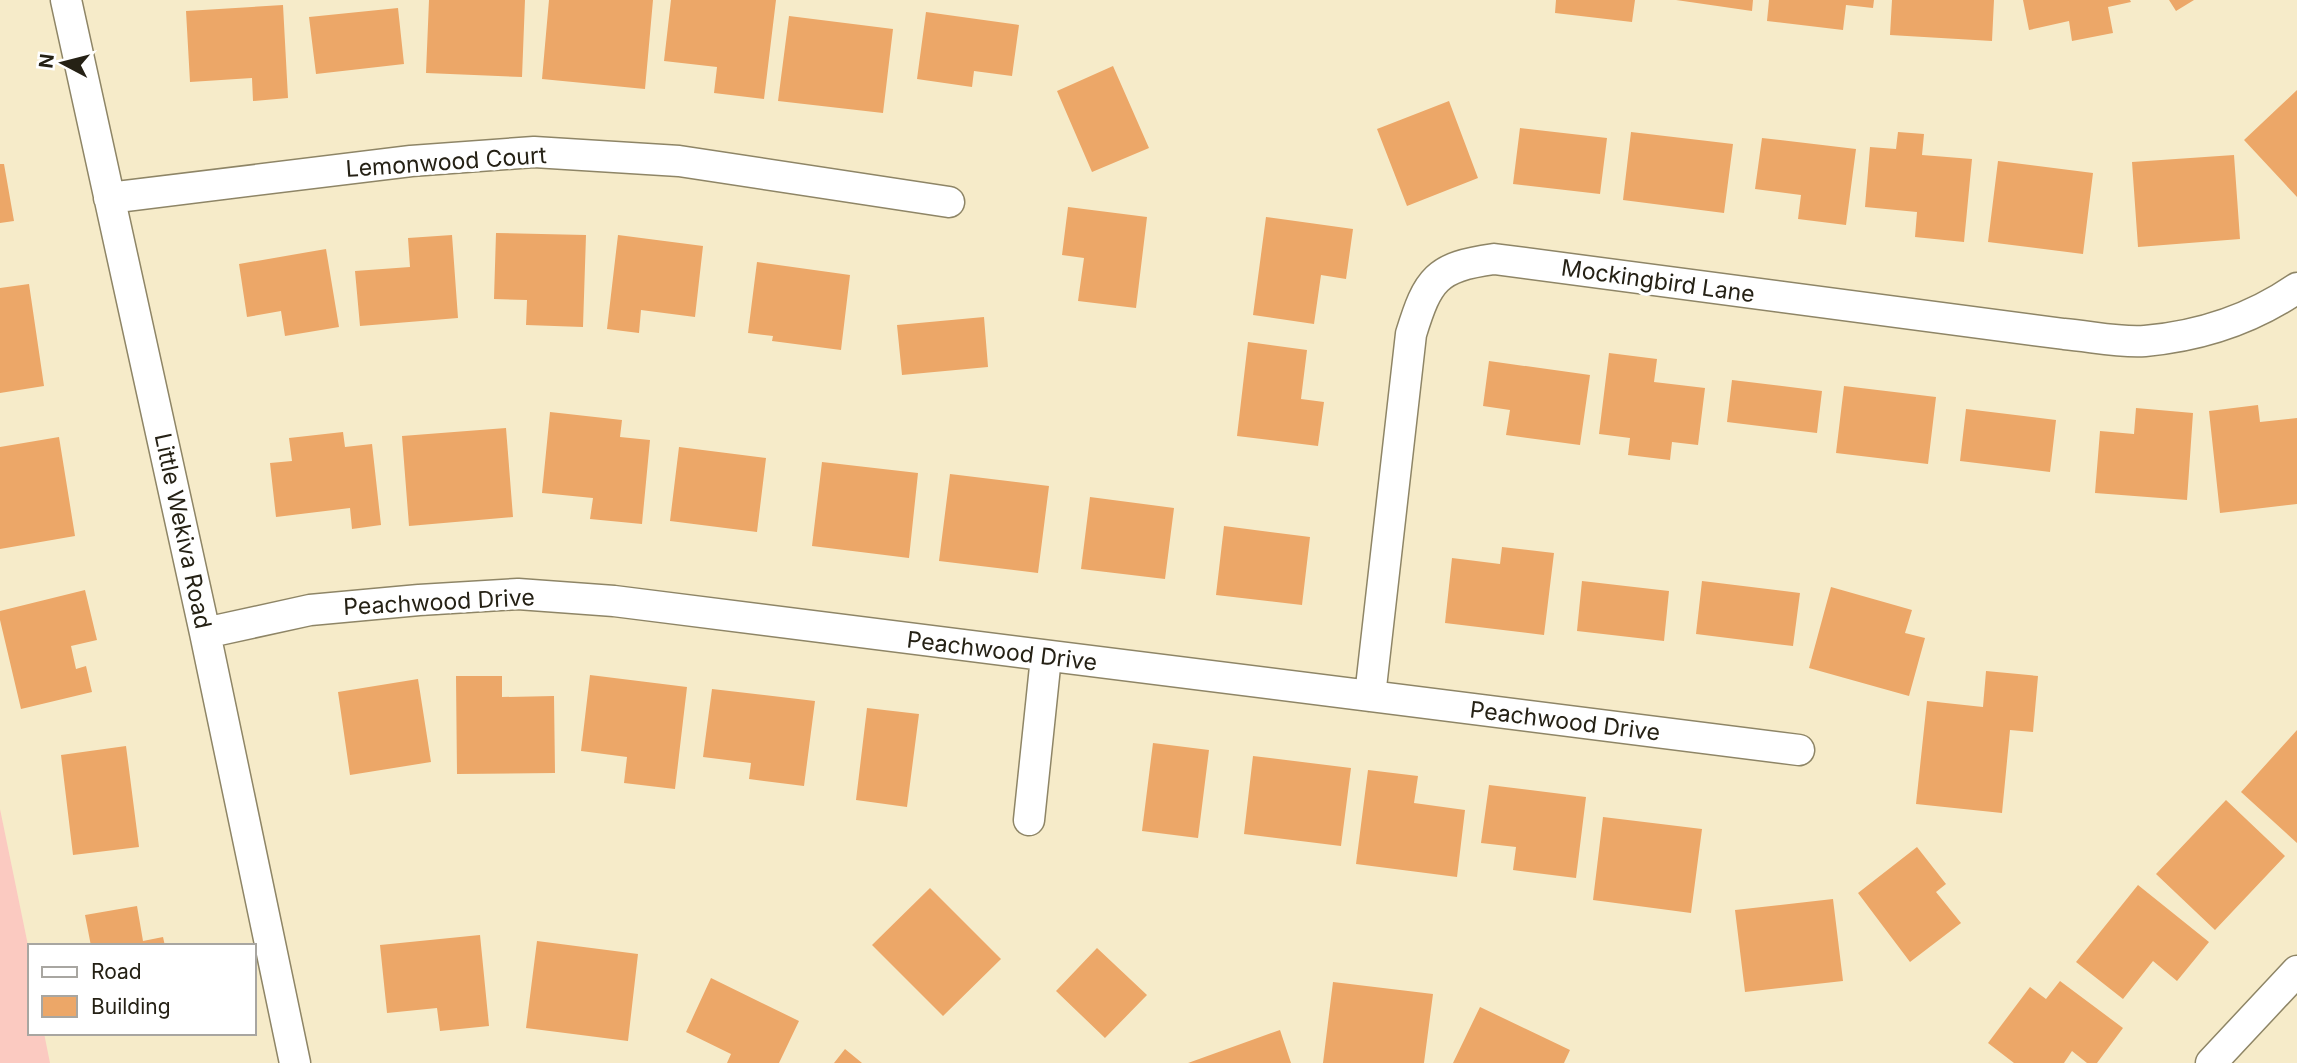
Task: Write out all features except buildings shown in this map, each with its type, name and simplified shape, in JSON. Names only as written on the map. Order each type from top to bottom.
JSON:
[{"type":"street","name":"Little Wekiva Road","points":[[66,0],[205,633],[295,1063]]},
{"type":"street","name":"Lemonwood Court","points":[[109,198],[411,161],[534,152],[679,161],[949,202]]},
{"type":"street","name":"Mockingbird Lane","points":[[1370,696],[1411,334],[1422,298],[1440,275],[1462,263],[1494,259],[2064,334],[2143,341],[2197,332],[2243,320],[2297,288]]},
{"type":"street","name":"Peachwood Drive","points":[[205,633],[310,610],[419,600],[518,594],[614,601],[1799,750]]},
{"type":"street","points":[[1029,820],[1046,657]]},
{"type":"street","points":[[2211,1063],[2297,971]]},
{"type":"shaded area","points":[[0,809],[28,945],[28,1035],[44,1035],[50,1063],[0,1063]]}]
